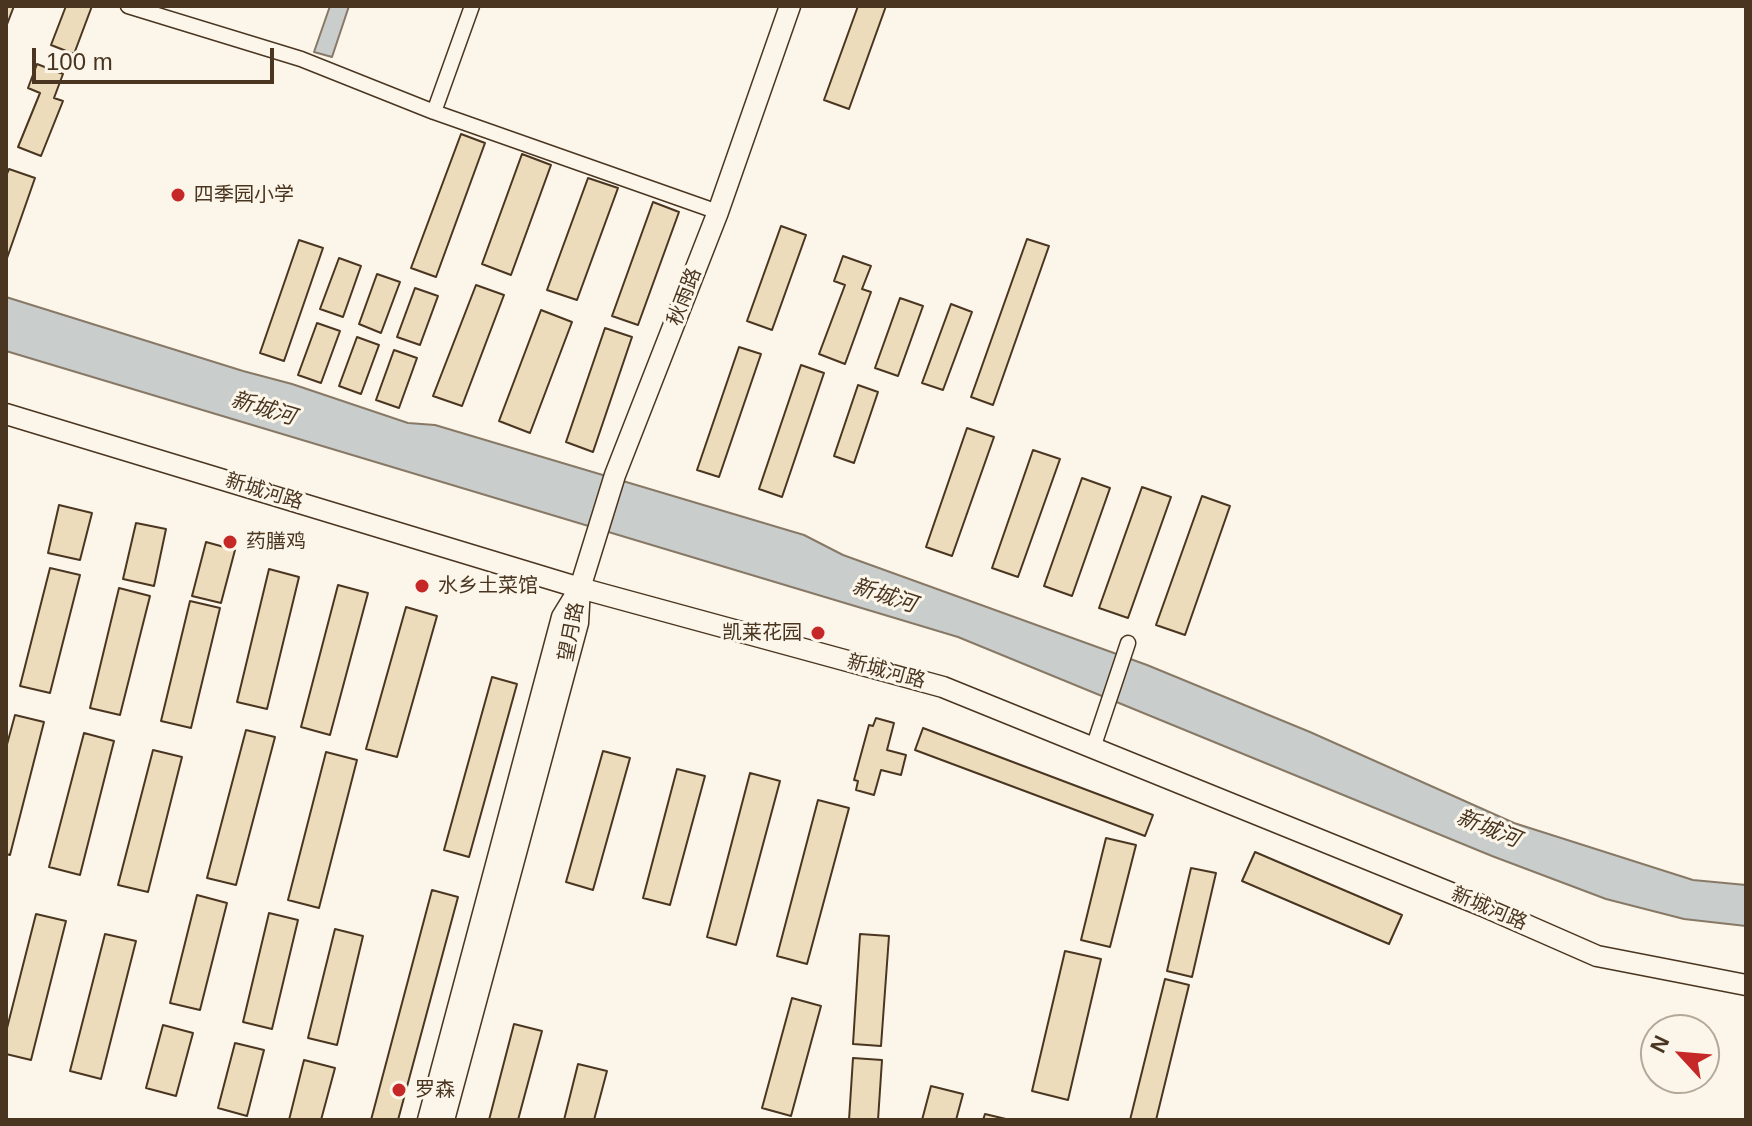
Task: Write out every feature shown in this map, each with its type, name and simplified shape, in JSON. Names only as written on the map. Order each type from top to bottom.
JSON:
[{"type":"street","points":[[128,6],[301,59],[434,112],[718,212]]},
{"type":"street","points":[[434,112],[472,6]]},
{"type":"street","name":"秋雨路","points":[[580,588],[615,475],[718,212],[790,6]]},
{"type":"street","name":"新城河路","points":[[6,414],[580,588],[943,687],[1483,906],[1597,956],[1746,985]]},
{"type":"street","name":"望月路","points":[[428,1120],[562,617],[580,588]]},
{"type":"street","name":"望月路","points":[[444,1120],[578,623],[580,588]]},
{"type":"street","points":[[1093,748],[1128,643]]},
{"type":"water","points":[[330,6],[349,6],[332,57],[314,52]]},
{"type":"water","name":"新城河","points":[[6,297],[292,384],[408,423],[435,425],[804,535],[843,555],[1147,665],[1310,732],[1514,823],[1693,880],[1746,885],[1746,926],[1684,919],[1606,899],[1492,856],[958,637],[6,351]]},
{"type":"building","points":[[6,6],[14,6],[6,27]]},
{"type":"building","points":[[66,6],[92,6],[74,54],[51,45]]},
{"type":"building","points":[[858,6],[886,6],[849,109],[824,100]]},
{"type":"building","points":[[37,64],[63,74],[54,98],[63,101],[41,156],[18,147],[40,93],[28,88]]},
{"type":"building","points":[[461,134],[485,143],[436,277],[411,268]]},
{"type":"building","points":[[522,154],[551,165],[511,275],[482,264]]},
{"type":"building","points":[[9,169],[35,178],[6,261],[6,176]]},
{"type":"building","points":[[588,178],[618,188],[577,300],[547,290]]},
{"type":"building","points":[[653,202],[679,212],[638,325],[612,316]]},
{"type":"building","points":[[781,226],[806,235],[772,330],[747,321]]},
{"type":"building","points":[[1027,239],[1049,246],[993,405],[971,397]]},
{"type":"building","points":[[299,240],[323,248],[284,361],[260,353]]},
{"type":"building","points":[[843,256],[871,266],[862,289],[871,292],[845,364],[819,354],[845,285],[834,281]]},
{"type":"building","points":[[339,258],[361,266],[343,317],[320,309]]},
{"type":"building","points":[[377,274],[400,282],[381,333],[359,324]]},
{"type":"building","points":[[476,285],[504,295],[462,406],[433,396]]},
{"type":"building","points":[[415,288],[438,296],[420,345],[397,337]]},
{"type":"building","points":[[900,298],[923,306],[898,376],[875,368]]},
{"type":"building","points":[[951,304],[972,312],[943,390],[922,383]]},
{"type":"building","points":[[541,310],[572,322],[530,433],[499,421]]},
{"type":"building","points":[[317,323],[340,331],[321,383],[298,375]]},
{"type":"building","points":[[605,328],[632,337],[593,452],[566,442]]},
{"type":"building","points":[[357,337],[379,345],[361,394],[339,386]]},
{"type":"building","points":[[739,347],[761,354],[719,477],[697,470]]},
{"type":"building","points":[[394,350],[417,358],[399,408],[376,400]]},
{"type":"building","points":[[801,365],[824,373],[782,497],[759,489]]},
{"type":"building","points":[[858,385],[878,392],[854,463],[834,456]]},
{"type":"building","points":[[967,428],[994,437],[952,556],[926,547]]},
{"type":"building","points":[[1033,450],[1060,459],[1018,577],[992,568]]},
{"type":"building","points":[[1082,478],[1110,488],[1072,596],[1044,586]]},
{"type":"building","points":[[1142,487],[1171,497],[1128,618],[1099,608]]},
{"type":"building","points":[[1202,496],[1230,506],[1185,635],[1156,625]]},
{"type":"building","points":[[59,505],[92,513],[80,560],[48,553]]},
{"type":"building","points":[[136,523],[166,529],[154,586],[123,579]]},
{"type":"building","points":[[206,542],[235,550],[221,603],[192,596]]},
{"type":"building","points":[[50,568],[80,575],[50,693],[20,686]]},
{"type":"building","points":[[269,569],[299,577],[267,709],[237,702]]},
{"type":"building","points":[[338,585],[368,593],[330,735],[301,727]]},
{"type":"building","points":[[119,588],[150,596],[120,715],[90,708]]},
{"type":"building","points":[[190,601],[220,608],[191,728],[161,721]]},
{"type":"building","points":[[406,607],[437,616],[397,757],[366,749]]},
{"type":"building","points":[[492,677],[517,684],[469,857],[444,850]]},
{"type":"building","points":[[15,715],[44,722],[10,855],[6,854],[6,748]]},
{"type":"building","points":[[876,718],[894,723],[887,750],[906,755],[901,775],[881,770],[874,795],[856,790],[858,781],[854,780],[869,725],[873,726]]},
{"type":"building","points":[[923,728],[1153,815],[1145,836],[915,750]]},
{"type":"building","points":[[246,730],[275,737],[236,885],[207,878]]},
{"type":"building","points":[[84,733],[114,741],[80,875],[49,867]]},
{"type":"building","points":[[153,750],[182,757],[148,892],[118,885]]},
{"type":"building","points":[[603,751],[630,758],[593,890],[566,882]]},
{"type":"building","points":[[326,752],[357,760],[319,908],[288,900]]},
{"type":"building","points":[[677,769],[705,776],[670,905],[643,898]]},
{"type":"building","points":[[750,773],[780,781],[736,945],[707,937]]},
{"type":"building","points":[[818,800],[849,808],[807,964],[777,956]]},
{"type":"building","points":[[1106,838],[1136,845],[1110,947],[1081,940]]},
{"type":"building","points":[[1255,852],[1402,915],[1389,944],[1242,881]]},
{"type":"building","points":[[1191,868],[1216,873],[1192,977],[1167,971]]},
{"type":"building","points":[[432,890],[458,897],[398,1120],[371,1120]]},
{"type":"building","points":[[197,895],[227,903],[200,1010],[170,1003]]},
{"type":"building","points":[[269,913],[298,920],[272,1029],[243,1022]]},
{"type":"building","points":[[36,914],[66,921],[31,1060],[6,1054],[6,1032]]},
{"type":"building","points":[[335,929],[363,936],[337,1045],[308,1038]]},
{"type":"building","points":[[105,934],[136,941],[101,1079],[70,1071]]},
{"type":"building","points":[[860,934],[889,936],[881,1046],[853,1044]]},
{"type":"building","points":[[1065,951],[1101,959],[1068,1100],[1032,1091]]},
{"type":"building","points":[[1165,979],[1189,985],[1156,1120],[1130,1120]]},
{"type":"building","points":[[792,998],[821,1006],[791,1116],[762,1108]]},
{"type":"building","points":[[514,1024],[542,1031],[518,1120],[489,1120]]},
{"type":"building","points":[[163,1025],[193,1033],[176,1096],[146,1088]]},
{"type":"building","points":[[235,1043],[264,1050],[247,1116],[218,1108]]},
{"type":"building","points":[[853,1058],[882,1060],[878,1120],[849,1120]]},
{"type":"building","points":[[304,1060],[335,1068],[321,1120],[289,1120]]},
{"type":"building","points":[[578,1064],[607,1071],[594,1120],[564,1120]]},
{"type":"building","points":[[931,1086],[963,1094],[956,1120],[922,1120]]},
{"type":"building","points":[[985,1114],[1010,1120],[983,1120]]},
{"type":"place","name":"四季园小学","points":[[178,195]]},
{"type":"place","name":"药膳鸡","points":[[230,542]]},
{"type":"place","name":"水乡土菜馆","points":[[422,586]]},
{"type":"place","name":"凯莱花园","points":[[818,633]]},
{"type":"place","name":"罗森","points":[[399,1090]]}]
